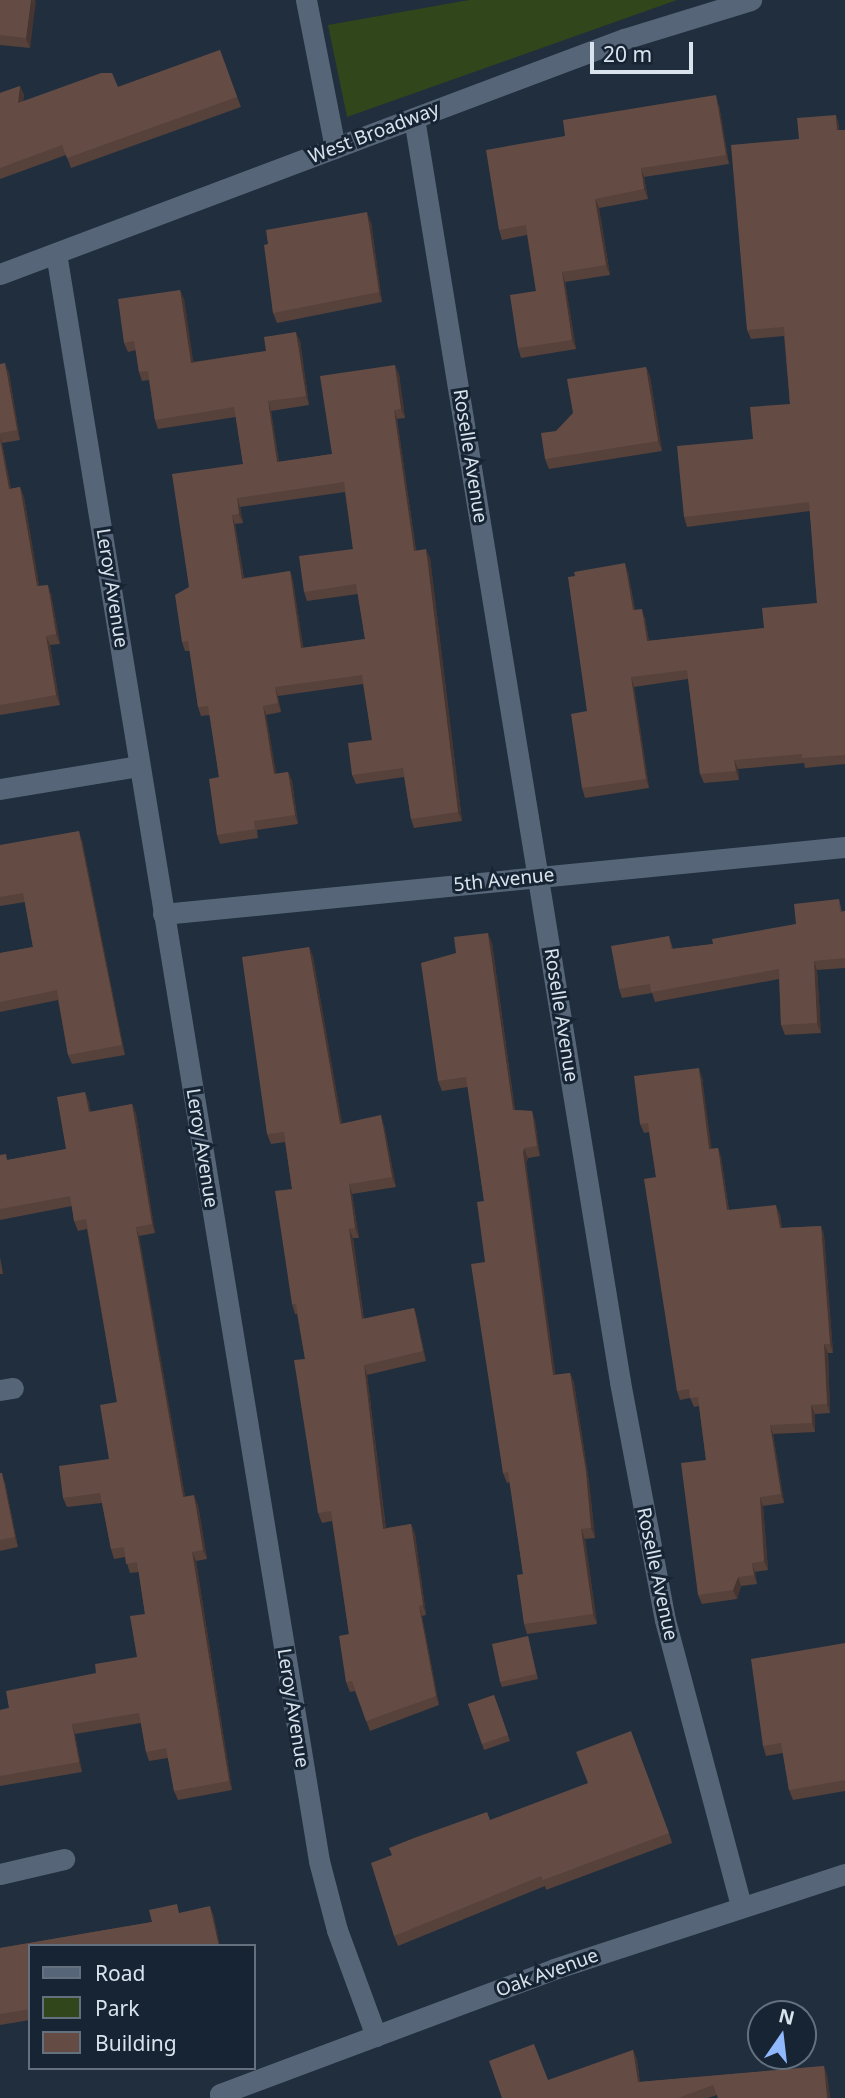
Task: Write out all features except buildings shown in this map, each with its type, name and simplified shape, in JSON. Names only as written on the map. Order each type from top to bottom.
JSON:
[{"type":"street","points":[[306,0],[335,148]]},
{"type":"street","name":"West Broadway","points":[[0,274],[624,39],[751,0]]},
{"type":"street","name":"Roselle Avenue","points":[[414,118],[620,1382],[665,1620],[741,1906]]},
{"type":"street","name":"Leroy Avenue","points":[[56,253],[319,1861],[337,1930],[376,2036]]},
{"type":"street","points":[[0,789],[139,766]]},
{"type":"street","name":"5th Avenue","points":[[163,914],[845,847]]},
{"type":"street","points":[[0,1874],[64,1859]]},
{"type":"street","name":"Oak Avenue","points":[[221,2098],[220,2094],[376,2036],[741,1906],[845,1874]]},
{"type":"green space","points":[[469,0],[677,0],[347,117],[328,25]]}]
